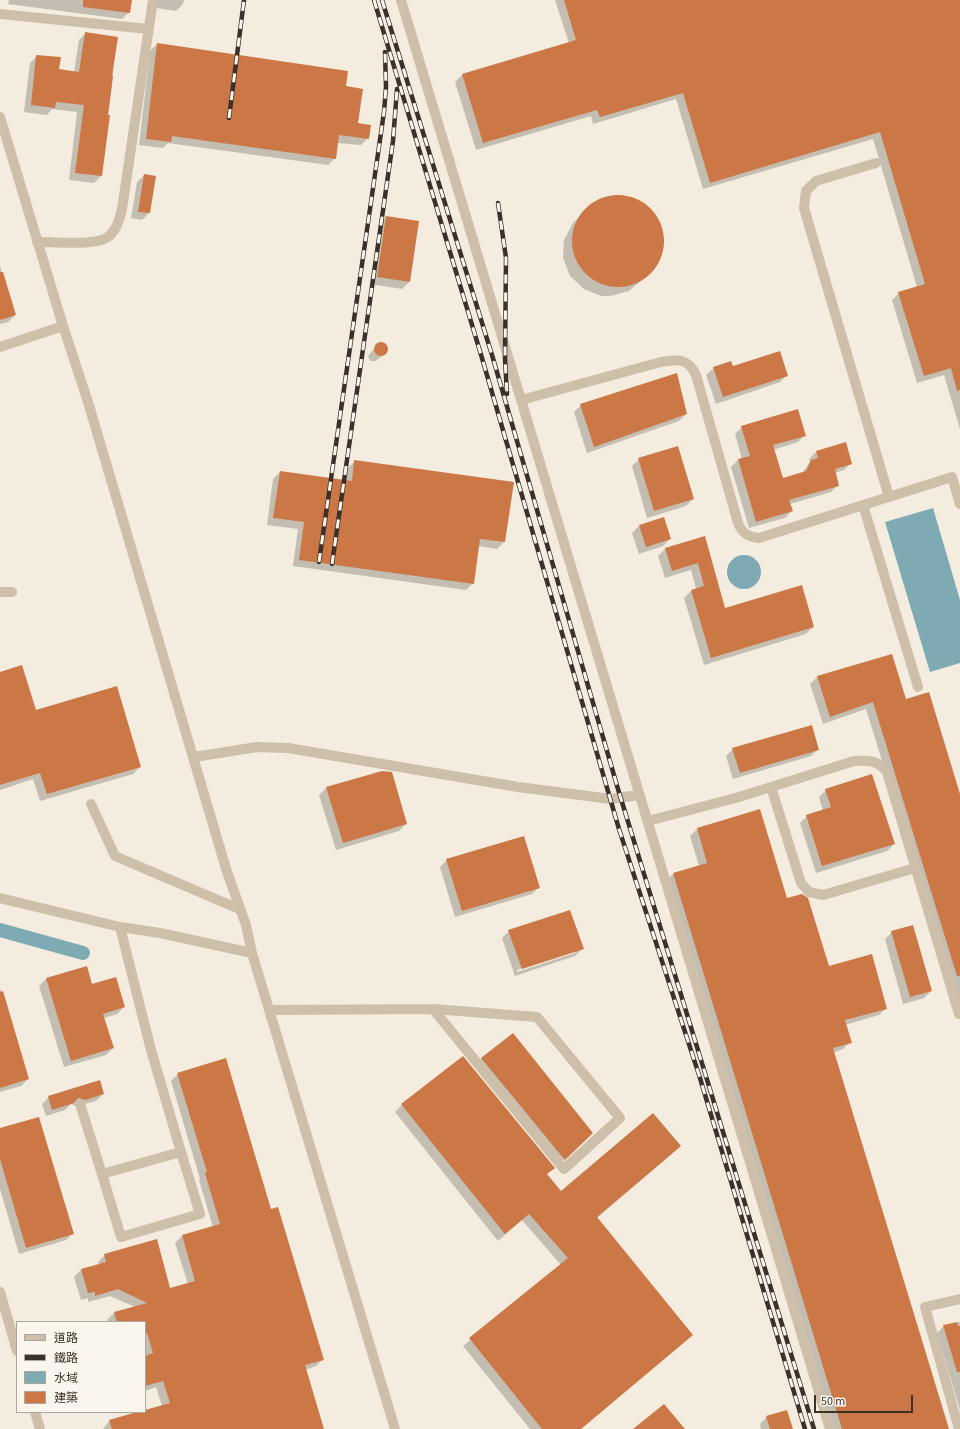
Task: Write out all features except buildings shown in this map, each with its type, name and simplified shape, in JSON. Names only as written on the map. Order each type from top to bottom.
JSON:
[{"type":"lane","points":[[37,242],[98,241],[108,237],[115,230],[122,209],[153,0]]},
{"type":"lane","points":[[401,0],[830,1429]]},
{"type":"lane","points":[[0,14],[148,30]]},
{"type":"lane","points":[[0,117],[37,242],[90,409],[239,909],[246,926],[252,953],[269,1010],[396,1429]]},
{"type":"lane","points":[[876,163],[816,180],[806,191],[804,203],[889,497]]},
{"type":"lane","points":[[0,347],[63,326]]},
{"type":"lane","points":[[521,400],[661,362],[683,361],[692,366],[696,375],[738,523],[746,535],[759,538],[952,477],[960,504]]},
{"type":"lane","points":[[863,505],[918,687]]},
{"type":"lane","points":[[0,592],[12,592]]},
{"type":"lane","points":[[194,757],[257,747],[288,748],[518,786],[610,799],[639,795]]},
{"type":"lane","points":[[648,821],[771,787],[854,761],[873,761],[882,765],[887,772],[959,1014]]},
{"type":"lane","points":[[771,787],[801,883],[809,892],[823,895],[915,868]]},
{"type":"lane","points":[[91,804],[115,856],[239,909]]},
{"type":"lane","points":[[0,898],[120,927],[160,933],[252,953]]},
{"type":"lane","points":[[80,1104],[121,1237],[200,1214],[151,1050],[120,927]]},
{"type":"lane","points":[[269,1010],[433,1009],[537,1017],[620,1118],[564,1169],[433,1009]]},
{"type":"lane","points":[[102,1174],[181,1152]]},
{"type":"lane","points":[[0,1292],[16,1348]]},
{"type":"lane","points":[[959,1429],[925,1307],[960,1299]]},
{"type":"lane","points":[[35,1413],[40,1429]]},
{"type":"water","points":[[933,508],[960,600],[960,663],[930,672],[885,522]]},
{"type":"water","points":[[741,555],[747,555],[751,556],[758,562],[761,572],[760,579],[754,586],[747,589],[741,589],[737,588],[730,582],[727,575],[727,569],[728,565],[734,558]]},
{"type":"waterway","points":[[0,930],[83,953]]},
{"type":"railway","points":[[229,118],[244,0]]},
{"type":"railway","points":[[374,0],[482,358],[619,829],[700,1078],[805,1429]]},
{"type":"railway","points":[[382,0],[492,355],[618,789],[814,1429]]},
{"type":"railway","points":[[319,562],[384,112],[386,87],[385,52]]},
{"type":"railway","points":[[332,564],[393,141],[397,89]]},
{"type":"railway","points":[[498,203],[506,258],[505,359],[507,394]]}]
